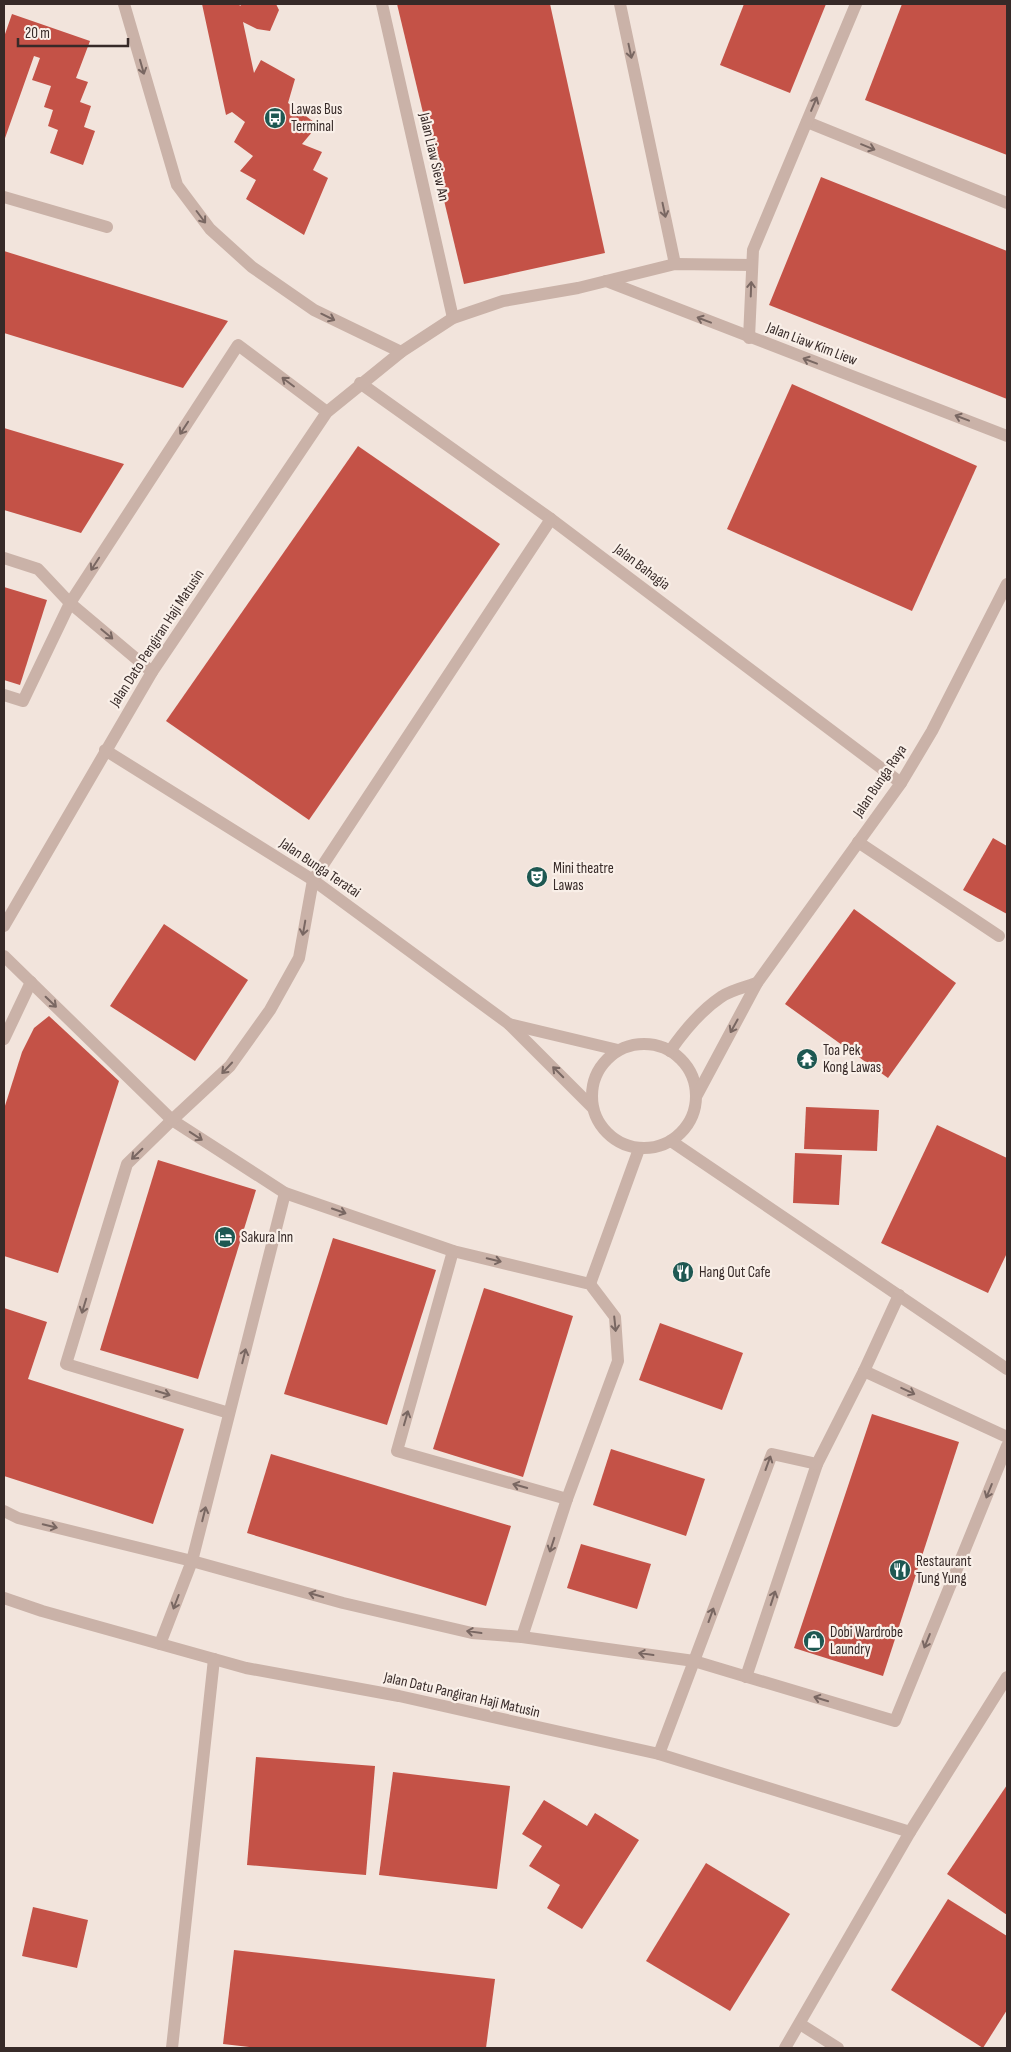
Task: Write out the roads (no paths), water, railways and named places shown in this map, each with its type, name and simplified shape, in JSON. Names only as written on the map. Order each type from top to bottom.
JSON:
[{"type":"street","points":[[124,4],[176,185],[210,229],[252,267],[314,310],[401,352]]},
{"type":"street","name":"Jalan Liaw Siew An","points":[[382,4],[453,318]]},
{"type":"street","points":[[620,4],[675,264]]},
{"type":"street","points":[[749,338],[753,250],[856,4]]},
{"type":"street","points":[[807,122],[1007,203]]},
{"type":"street","points":[[4,197],[107,227]]},
{"type":"street","points":[[360,384],[401,352],[453,318],[504,301],[578,288],[675,264],[752,265]]},
{"type":"street","name":"Jalan Liaw Kim Liew","points":[[606,281],[749,338],[1007,436]]},
{"type":"street","points":[[4,695],[23,701],[70,603],[238,345],[327,412]]},
{"type":"street","name":"Jalan Dato Pengiran Haji Matusin","points":[[4,926],[152,672],[327,412],[360,384]]},
{"type":"street","name":"Jalan Bahagia","points":[[360,384],[552,519],[901,783]]},
{"type":"street","points":[[230,1413],[66,1364],[127,1164],[230,1066],[270,1010],[299,958],[313,880],[552,519]]},
{"type":"street","points":[[4,558],[38,569],[70,603],[152,672]]},
{"type":"street","name":"Jalan Bunga Raya","points":[[697,1095],[757,983],[901,783],[932,731],[1007,584]]},
{"type":"street","name":"Jalan Bunga Teratai","points":[[105,750],[313,880],[509,1024]]},
{"type":"street","points":[[858,842],[999,936]]},
{"type":"street","points":[[4,956],[172,1120],[285,1193],[453,1251],[590,1284],[615,1317],[618,1361],[566,1499],[522,1637]]},
{"type":"street","points":[[4,1040],[31,982]]},
{"type":"street","points":[[670,1051],[684,1031],[722,996],[757,983]]},
{"type":"street","points":[[509,1024],[618,1050]]},
{"type":"street","points":[[509,1024],[592,1107]]},
{"type":"street","points":[[635,1044],[654,1044],[670,1051],[684,1062],[694,1078],[697,1095],[694,1114],[685,1129],[671,1141],[656,1148],[638,1148],[622,1145],[608,1136],[598,1123],[592,1107],[591,1090],[596,1074],[605,1061],[618,1050],[635,1044]]},
{"type":"street","points":[[671,1141],[1007,1369]]},
{"type":"street","points":[[590,1284],[638,1148]]},
{"type":"street","points":[[160,1644],[192,1561],[285,1193]]},
{"type":"street","points":[[453,1251],[397,1451],[566,1499]]},
{"type":"street","points":[[746,1677],[817,1464],[864,1371],[899,1295]]},
{"type":"street","points":[[864,1371],[1007,1438]]},
{"type":"street","points":[[4,1511],[18,1518],[192,1561],[343,1603],[398,1616],[472,1632],[522,1637],[694,1661],[895,1721],[1007,1446]]},
{"type":"street","points":[[658,1754],[772,1454],[817,1464]]},
{"type":"street","name":"Jalan Datu Pangiran Haji Matusin","points":[[4,1598],[246,1668],[399,1696],[658,1754],[910,1832]]},
{"type":"street","points":[[172,2048],[214,1659]]},
{"type":"street","points":[[785,2048],[910,1832],[1007,1677]]},
{"type":"street","points":[[800,2024],[838,2048]]},
{"type":"place","name":"Lawas Bus Terminal","points":[[275,118]]},
{"type":"place","name":"Mini theatre Lawas","points":[[537,877]]},
{"type":"place","name":"Toa Pek Kong Lawas","points":[[807,1059]]},
{"type":"place","name":"Sakura Inn","points":[[225,1237]]},
{"type":"place","name":"Hang Out Cafe","points":[[683,1272]]},
{"type":"place","name":"Restaurant Tung Yung","points":[[900,1570]]},
{"type":"place","name":"Dobi Wardrobe Laundry","points":[[814,1641]]}]
